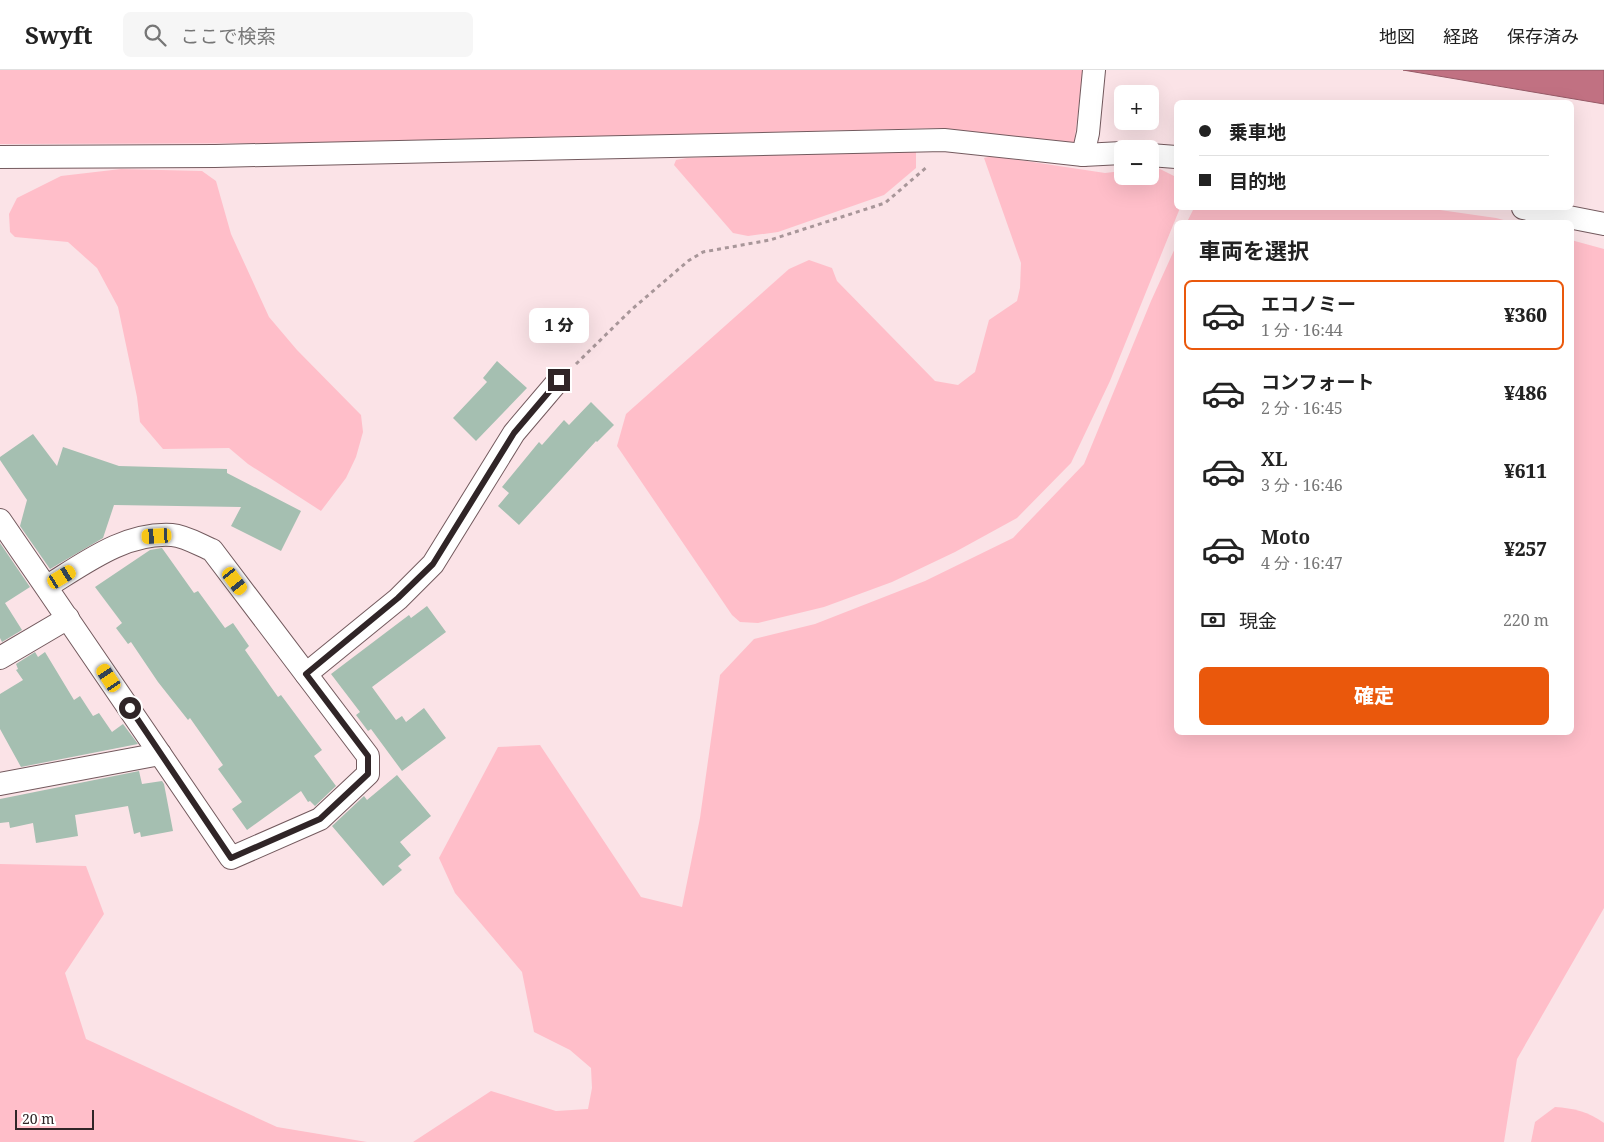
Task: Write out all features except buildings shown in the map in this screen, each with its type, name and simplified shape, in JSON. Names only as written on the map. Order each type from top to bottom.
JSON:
[{"type":"street","points":[[1083,155],[1088,133],[1094,70]]},
{"type":"street","points":[[0,157],[215,156],[944,140],[1083,155],[1114,153]]},
{"type":"street","points":[[1159,156],[1174,157]]},
{"type":"street","points":[[1533,210],[1604,224]]},
{"type":"street","points":[[306,674],[398,598],[433,564],[514,433],[559,380]]},
{"type":"street","points":[[0,520],[231,858],[320,819],[368,774],[368,756],[212,550],[174,535],[140,537],[111,548],[46,586]]},
{"type":"street","points":[[0,658],[68,618]]},
{"type":"street","points":[[0,784],[160,754]]},
{"type":"path","points":[[559,380],[631,310],[688,262],[703,252],[770,240],[885,203],[926,168],[944,140]]},
{"type":"shaded area","points":[[0,70],[1083,70],[1074,145],[940,128],[320,143],[0,144]]},
{"type":"shaded area","points":[[1403,70],[1604,70],[1604,104]]},
{"type":"shaded area","points":[[834,151],[916,151],[916,168],[884,195],[778,232],[748,236],[733,233],[674,165],[676,160],[687,158]]},
{"type":"shaded area","points":[[992,156],[1105,173],[1114,172],[1114,185],[1159,185],[1159,168],[1174,176],[1174,210],[1179,210],[1110,381],[1071,463],[1017,518],[955,552],[892,582],[824,607],[758,623],[740,622],[732,615],[617,446],[626,414],[789,269],[809,260],[832,268],[837,281],[935,381],[958,385],[975,372],[989,320],[1017,301],[1020,288],[1021,263],[984,158]]},
{"type":"shaded area","points":[[121,169],[202,171],[216,181],[231,234],[269,317],[297,350],[361,415],[363,432],[356,457],[346,478],[321,511],[248,464],[229,448],[163,449],[140,422],[137,397],[118,307],[97,268],[68,242],[15,237],[10,232],[9,214],[17,198],[61,176]]},
{"type":"shaded area","points":[[1193,210],[1440,210],[1504,220],[1188,220]]},
{"type":"shaded area","points":[[1574,241],[1604,249],[1604,908],[1517,1059],[1504,1142],[413,1142],[491,1091],[556,1111],[588,1109],[592,1088],[591,1068],[570,1050],[534,1032],[522,972],[455,893],[439,858],[498,747],[540,745],[641,897],[682,907],[700,818],[720,675],[754,639],[815,624],[925,581],[1013,538],[1084,464],[1151,301],[1174,250],[1174,735],[1574,735]]},
{"type":"shaded area","points":[[0,864],[86,866],[104,914],[65,973],[86,1039],[277,1127],[367,1142],[0,1142]]},
{"type":"shaded area","points":[[1555,1107],[1581,1111],[1604,1123],[1604,1142],[1531,1142],[1535,1122]]},
{"type":"route","points":[[130,708],[231,858],[320,819],[368,774],[368,756],[306,674],[398,598],[433,564],[514,433],[559,380]]}]
